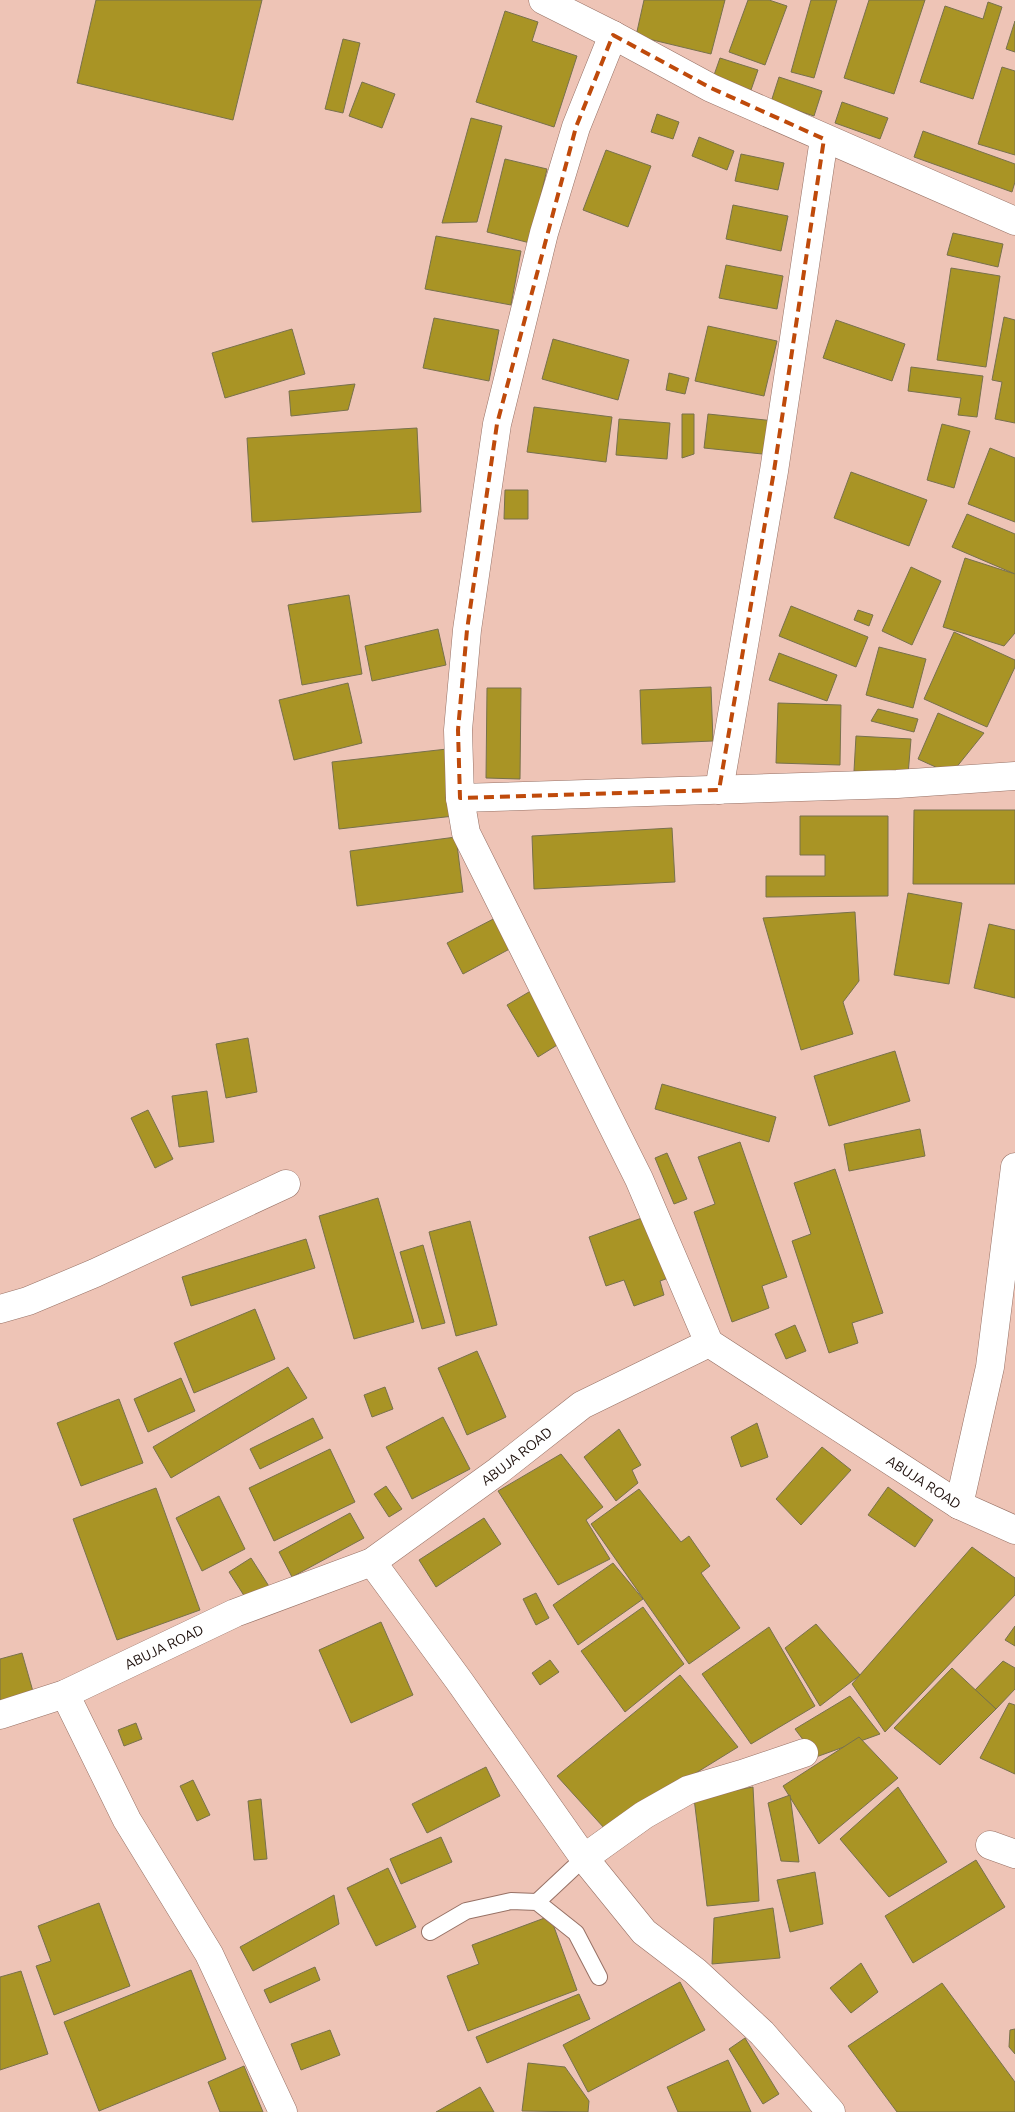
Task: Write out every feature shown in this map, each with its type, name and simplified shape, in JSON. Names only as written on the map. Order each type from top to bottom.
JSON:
[{"type":"street","points":[[552,2],[711,88],[1015,221]]},
{"type":"street","points":[[613,35],[576,126],[565,162],[544,233],[497,424],[466,630],[458,730],[460,798],[466,833],[640,1179],[708,1343]]},
{"type":"street","points":[[719,790],[774,471],[824,139]]},
{"type":"street","points":[[460,798],[897,784],[1015,776]]},
{"type":"street","points":[[959,1505],[990,1367],[1015,1167]]},
{"type":"street","points":[[0,1309],[28,1301],[95,1273],[286,1184]]},
{"type":"street","name":"ABUJA ROAD","points":[[0,1715],[64,1694],[235,1613],[372,1562],[498,1471],[582,1405],[708,1343],[959,1505],[1015,1530]]},
{"type":"street","points":[[372,1562],[460,1682],[584,1858],[644,1932],[695,1971],[762,2033],[831,2112]]},
{"type":"street","points":[[64,1694],[127,1820],[209,1954],[283,2112]]},
{"type":"street","points":[[584,1858],[644,1815],[688,1790],[804,1753]]},
{"type":"street","points":[[990,1846],[1015,1854]]},
{"type":"lane","points":[[537,1902],[584,1858]]},
{"type":"lane","points":[[430,1932],[466,1910],[511,1902],[537,1902],[576,1932],[599,1977]]},
{"type":"highlighted area","points":[[613,35],[711,88],[824,139],[774,471],[719,790],[460,798],[458,730],[467,630],[497,424],[576,127]]},
{"type":"building","points":[[96,0],[262,0],[233,120],[77,83]]},
{"type":"building","points":[[644,0],[725,0],[711,54],[636,36]]},
{"type":"building","points":[[748,0],[769,0],[787,6],[765,65],[729,52]]},
{"type":"building","points":[[811,0],[837,0],[814,78],[791,72]]},
{"type":"building","points":[[869,0],[925,0],[894,94],[844,78]]},
{"type":"building","points":[[988,2],[1002,7],[973,99],[920,82],[945,6],[983,19]]},
{"type":"building","points":[[505,11],[538,22],[532,41],[577,56],[554,127],[476,102]]},
{"type":"building","points":[[1015,21],[1015,52],[1006,49]]},
{"type":"building","points":[[343,39],[360,43],[343,113],[325,109]]},
{"type":"building","points":[[720,58],[758,70],[751,90],[713,78]]},
{"type":"building","points":[[1002,67],[1015,71],[1015,155],[978,144]]},
{"type":"building","points":[[779,77],[822,91],[814,116],[771,102]]},
{"type":"building","points":[[362,82],[395,94],[382,128],[349,116]]},
{"type":"building","points":[[842,102],[888,118],[880,139],[835,123]]},
{"type":"building","points":[[657,114],[679,122],[673,139],[651,132]]},
{"type":"building","points":[[471,118],[502,126],[477,222],[442,223]]},
{"type":"building","points":[[923,131],[1015,164],[1015,182],[1012,192],[914,157]]},
{"type":"building","points":[[699,137],[734,151],[727,170],[692,156]]},
{"type":"building","points":[[606,150],[651,166],[628,227],[583,210]]},
{"type":"building","points":[[741,154],[784,163],[778,190],[735,181]]},
{"type":"building","points":[[505,159],[547,169],[530,243],[487,232]]},
{"type":"building","points":[[733,205],[788,216],[781,251],[726,239]]},
{"type":"building","points":[[953,233],[1003,244],[998,267],[947,255]]},
{"type":"building","points":[[436,236],[521,251],[511,305],[425,289]]},
{"type":"building","points":[[726,265],[783,276],[777,309],[719,298]]},
{"type":"building","points":[[951,268],[1000,276],[986,367],[937,360]]},
{"type":"building","points":[[1004,317],[1015,320],[1015,423],[995,419],[1002,382],[992,380]]},
{"type":"building","points":[[434,318],[499,330],[489,381],[423,368]]},
{"type":"building","points":[[836,320],[905,344],[892,381],[823,358]]},
{"type":"building","points":[[708,326],[777,341],[764,396],[695,381]]},
{"type":"building","points":[[292,329],[305,374],[225,398],[212,353]]},
{"type":"building","points":[[553,339],[629,360],[618,400],[542,379]]},
{"type":"building","points":[[911,367],[983,376],[977,417],[958,415],[961,398],[908,391]]},
{"type":"building","points":[[669,373],[689,378],[685,394],[666,390]]},
{"type":"building","points":[[355,384],[348,410],[291,416],[289,391]]},
{"type":"building","points":[[534,407],[612,417],[606,462],[527,452]]},
{"type":"building","points":[[682,414],[694,414],[694,454],[682,458]]},
{"type":"building","points":[[708,414],[775,421],[772,455],[704,448]]},
{"type":"building","points":[[619,419],[670,423],[667,459],[616,455]]},
{"type":"building","points":[[942,424],[970,431],[954,488],[927,480]]},
{"type":"building","points":[[417,428],[421,512],[252,522],[247,438]]},
{"type":"building","points":[[990,448],[1015,458],[1015,522],[968,504]]},
{"type":"building","points":[[851,472],[927,500],[909,546],[834,518]]},
{"type":"building","points":[[505,490],[528,490],[528,519],[504,519]]},
{"type":"building","points":[[967,514],[1015,534],[1015,574],[952,547]]},
{"type":"building","points":[[965,558],[1015,574],[1015,633],[1004,646],[943,627]]},
{"type":"building","points":[[911,567],[941,581],[912,645],[882,631]]},
{"type":"building","points":[[349,595],[362,674],[302,685],[288,605]]},
{"type":"building","points":[[791,606],[868,637],[856,667],[779,636]]},
{"type":"building","points":[[858,610],[873,615],[869,626],[854,620]]},
{"type":"building","points":[[438,629],[446,665],[372,681],[365,646]]},
{"type":"building","points":[[954,632],[1015,660],[1015,667],[987,727],[924,699]]},
{"type":"building","points":[[879,647],[926,659],[913,708],[866,695]]},
{"type":"building","points":[[779,653],[837,675],[827,701],[769,680]]},
{"type":"building","points":[[348,683],[362,743],[294,760],[279,700]]},
{"type":"building","points":[[711,687],[713,741],[642,744],[640,690]]},
{"type":"building","points":[[487,688],[521,688],[520,779],[486,778]]},
{"type":"building","points":[[778,703],[841,705],[840,765],[776,763]]},
{"type":"building","points":[[878,709],[918,719],[914,732],[871,721]]},
{"type":"building","points":[[938,713],[984,733],[951,774],[918,759]]},
{"type":"building","points":[[856,736],[911,739],[908,775],[854,771]]},
{"type":"building","points":[[447,749],[454,816],[339,829],[332,762]]},
{"type":"building","points":[[914,810],[1015,810],[1015,884],[913,884]]},
{"type":"building","points":[[800,816],[888,816],[888,896],[766,897],[766,876],[825,876],[825,855],[800,855]]},
{"type":"building","points":[[672,828],[675,882],[534,889],[532,836]]},
{"type":"building","points":[[456,837],[463,892],[357,906],[350,851]]},
{"type":"building","points":[[908,893],[962,903],[949,984],[894,975]]},
{"type":"building","points":[[855,912],[859,981],[843,1002],[853,1034],[801,1050],[763,918]]},
{"type":"building","points":[[501,915],[517,945],[463,974],[447,943]]},
{"type":"building","points":[[989,924],[1015,930],[1015,998],[974,988]]},
{"type":"building","points":[[539,986],[570,1037],[538,1057],[507,1005]]},
{"type":"building","points":[[248,1038],[257,1092],[226,1098],[216,1044]]},
{"type":"building","points":[[895,1051],[910,1101],[829,1126],[814,1076]]},
{"type":"building","points":[[662,1084],[776,1117],[769,1142],[655,1109]]},
{"type":"building","points":[[207,1091],[214,1142],[179,1147],[172,1096]]},
{"type":"building","points":[[148,1110],[173,1159],[155,1168],[131,1118]]},
{"type":"building","points":[[920,1129],[925,1156],[849,1171],[844,1144]]},
{"type":"building","points":[[740,1142],[787,1277],[762,1286],[769,1308],[732,1322],[694,1212],[715,1204],[698,1157]]},
{"type":"building","points":[[667,1153],[687,1199],[674,1204],[655,1158]]},
{"type":"building","points":[[835,1169],[883,1313],[852,1323],[858,1343],[829,1353],[792,1241],[811,1234],[794,1183]]},
{"type":"building","points":[[378,1198],[414,1322],[354,1339],[319,1216]]},
{"type":"building","points":[[653,1214],[674,1276],[660,1281],[664,1295],[634,1306],[624,1280],[606,1286],[589,1237]]},
{"type":"building","points":[[470,1221],[497,1325],[456,1336],[429,1232]]},
{"type":"building","points":[[306,1239],[315,1268],[191,1306],[182,1277]]},
{"type":"building","points":[[423,1245],[445,1323],[422,1329],[400,1252]]},
{"type":"building","points":[[255,1309],[275,1359],[194,1393],[174,1343]]},
{"type":"building","points":[[795,1325],[806,1351],[786,1359],[775,1334]]},
{"type":"building","points":[[477,1351],[506,1417],[467,1435],[438,1368]]},
{"type":"building","points":[[288,1367],[307,1398],[171,1478],[153,1447]]},
{"type":"building","points":[[181,1378],[195,1411],[148,1432],[134,1399]]},
{"type":"building","points":[[385,1387],[393,1409],[372,1417],[364,1395]]},
{"type":"building","points":[[119,1399],[143,1463],[81,1486],[57,1423]]},
{"type":"building","points":[[443,1417],[470,1469],[412,1499],[386,1447]]},
{"type":"building","points":[[313,1418],[323,1438],[260,1469],[250,1449]]},
{"type":"building","points":[[757,1423],[768,1457],[741,1467],[731,1437]]},
{"type":"building","points":[[619,1429],[641,1465],[632,1470],[638,1483],[616,1501],[584,1457]]},
{"type":"building","points":[[822,1447],[851,1470],[801,1525],[776,1499]]},
{"type":"building","points":[[330,1449],[355,1502],[274,1541],[249,1488]]},
{"type":"building","points":[[561,1454],[603,1507],[586,1520],[610,1559],[558,1585],[498,1491]]},
{"type":"building","points":[[386,1486],[402,1509],[389,1517],[374,1494]]},
{"type":"building","points":[[888,1487],[933,1520],[915,1547],[868,1515]]},
{"type":"building","points":[[156,1488],[200,1610],[117,1640],[73,1519]]},
{"type":"building","points":[[639,1489],[681,1542],[689,1536],[710,1566],[701,1573],[740,1628],[689,1664],[591,1524]]},
{"type":"building","points":[[219,1496],[245,1549],[202,1571],[176,1518]]},
{"type":"building","points":[[350,1513],[364,1538],[292,1577],[279,1552]]},
{"type":"building","points":[[484,1518],[501,1544],[436,1587],[419,1560]]},
{"type":"building","points":[[972,1547],[1015,1578],[1015,1595],[885,1732],[852,1684]]},
{"type":"building","points":[[251,1558],[272,1591],[250,1605],[229,1572]]},
{"type":"building","points":[[613,1563],[643,1599],[578,1645],[553,1605]]},
{"type":"building","points":[[536,1593],[549,1618],[536,1625],[523,1599]]},
{"type":"building","points":[[643,1607],[684,1664],[625,1712],[581,1651]]},
{"type":"building","points":[[381,1622],[413,1695],[351,1723],[319,1650]]},
{"type":"building","points":[[816,1624],[860,1675],[820,1706],[785,1648]]},
{"type":"building","points":[[1015,1626],[1015,1646],[1005,1640]]},
{"type":"building","points":[[769,1627],[815,1706],[751,1744],[702,1674]]},
{"type":"building","points":[[22,1653],[34,1695],[0,1705],[0,1659]]},
{"type":"building","points":[[550,1660],[559,1672],[540,1685],[532,1673]]},
{"type":"building","points":[[1003,1661],[1015,1668],[1015,1689],[996,1709],[975,1690]]},
{"type":"building","points":[[952,1668],[996,1709],[940,1765],[894,1728]]},
{"type":"building","points":[[680,1675],[738,1747],[605,1829],[557,1776]]},
{"type":"building","points":[[850,1696],[880,1734],[816,1757],[795,1729]]},
{"type":"building","points":[[1009,1703],[1015,1705],[1015,1774],[980,1758]]},
{"type":"building","points":[[136,1723],[142,1739],[124,1746],[118,1730]]},
{"type":"building","points":[[859,1737],[898,1778],[819,1844],[783,1786]]},
{"type":"building","points":[[486,1767],[500,1796],[427,1833],[412,1804]]},
{"type":"building","points":[[193,1780],[210,1815],[197,1821],[180,1786]]},
{"type":"building","points":[[753,1787],[759,1901],[707,1906],[694,1798]]},
{"type":"building","points":[[898,1787],[947,1862],[889,1897],[840,1839]]},
{"type":"building","points":[[790,1795],[799,1862],[781,1861],[768,1803]]},
{"type":"building","points":[[261,1799],[267,1859],[254,1860],[248,1801]]},
{"type":"building","points":[[441,1837],[452,1862],[401,1884],[390,1859]]},
{"type":"building","points":[[976,1860],[1005,1907],[913,1963],[885,1916]]},
{"type":"building","points":[[388,1868],[416,1927],[376,1946],[347,1888]]},
{"type":"building","points":[[815,1872],[823,1924],[790,1932],[777,1880]]},
{"type":"building","points":[[334,1895],[339,1924],[253,1971],[240,1947]]},
{"type":"building","points":[[99,1903],[130,1986],[54,2015],[36,1966],[51,1961],[38,1926]]},
{"type":"building","points":[[773,1908],[780,1958],[712,1964],[714,1918]]},
{"type":"building","points":[[550,1916],[577,1990],[468,2031],[447,1976],[479,1964],[472,1945]]},
{"type":"building","points":[[861,1963],[878,1992],[851,2013],[830,1988]]},
{"type":"building","points":[[315,1967],[320,1980],[270,2003],[264,1990]]},
{"type":"building","points":[[191,1970],[226,2059],[99,2111],[64,2022]]},
{"type":"building","points":[[21,1971],[48,2054],[0,2070],[0,1977]]},
{"type":"building","points":[[680,1982],[705,2030],[588,2092],[563,2045]]},
{"type":"building","points":[[942,1983],[1015,2082],[1015,2112],[897,2112],[848,2046]]},
{"type":"building","points":[[579,1994],[590,2019],[487,2063],[476,2037]]},
{"type":"building","points":[[1015,2029],[1015,2054],[1009,2047],[1010,2030]]},
{"type":"building","points":[[330,2030],[340,2055],[301,2070],[291,2044]]},
{"type":"building","points":[[745,2038],[779,2094],[763,2104],[729,2049]]},
{"type":"building","points":[[728,2060],[751,2112],[678,2112],[667,2087]]},
{"type":"building","points":[[528,2063],[565,2067],[589,2101],[588,2112],[522,2111]]},
{"type":"building","points":[[244,2066],[263,2112],[220,2112],[208,2082]]},
{"type":"building","points":[[480,2087],[494,2112],[436,2112]]}]
